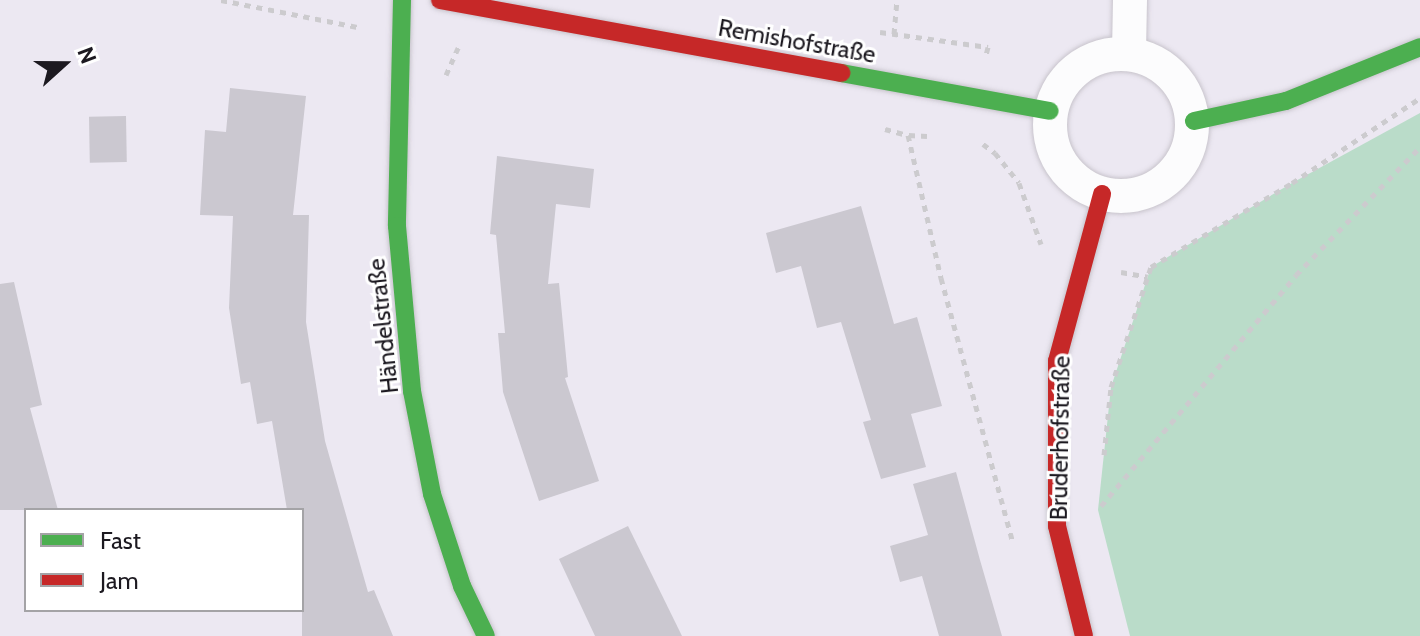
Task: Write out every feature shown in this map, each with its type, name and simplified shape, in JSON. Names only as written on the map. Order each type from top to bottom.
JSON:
[{"type":"street","name":"Händelstraße","points":[[402,0],[397,226],[412,391],[432,494],[462,586],[486,636]]},
{"type":"street","name":"Remishofstraße","points":[[440,0],[1050,111]]},
{"type":"street","points":[[1129,52],[1130,0]]},
{"type":"street","points":[[1194,121],[1286,101],[1420,47]]},
{"type":"street","points":[[1129,52],[1160,64],[1184,88],[1194,121],[1188,154],[1166,182],[1136,196],[1102,194],[1071,177],[1052,146],[1050,111],[1065,79],[1094,58],[1129,52]]},
{"type":"street","name":"Bruderhofstraße","points":[[1084,636],[1069,585],[1057,526],[1057,361],[1080,265],[1102,194]]},
{"type":"path","points":[[897,0],[894,34],[988,47],[976,99],[976,139],[995,153],[1019,183],[1041,243],[1080,265],[1148,277]]},
{"type":"path","points":[[1103,464],[1111,387],[1151,267],[1292,183],[1420,98]]},
{"type":"path","points":[[935,137],[908,135],[941,278],[1015,550]]},
{"type":"path","points":[[1100,494],[1098,510],[1296,275],[1420,147]]},
{"type":"green space","points":[[1420,113],[1420,636],[1130,636],[1098,510],[1111,387],[1151,267],[1292,183]]},
{"type":"building","points":[[230,88],[306,96],[293,215],[309,215],[306,322],[325,441],[368,592],[374,590],[393,636],[302,636],[304,508],[287,508],[272,421],[257,424],[250,382],[241,384],[229,308],[233,216],[200,215],[205,130],[226,132]]},
{"type":"building","points":[[126,116],[127,162],[90,163],[89,117]]},
{"type":"building","points":[[497,156],[594,169],[590,208],[556,204],[548,284],[559,283],[568,377],[565,378],[599,481],[539,501],[503,392],[498,333],[505,333],[496,235],[490,234]]},
{"type":"building","points":[[861,206],[894,324],[917,317],[942,406],[911,414],[926,467],[881,479],[863,422],[871,420],[841,322],[817,328],[801,266],[776,273],[766,233]]},
{"type":"building","points":[[14,282],[42,405],[30,408],[57,508],[0,510],[0,284]]},
{"type":"building","points":[[956,472],[1002,636],[939,636],[922,576],[900,582],[890,546],[928,535],[913,484]]},
{"type":"building","points":[[628,526],[682,636],[595,636],[559,559]]},
{"type":"traffic: fast","points":[[402,0],[397,226],[412,391],[432,494],[462,586],[486,636]]},
{"type":"traffic: fast","points":[[1194,121],[1286,101],[1420,47]]},
{"type":"traffic: fast","points":[[841,73],[1050,111]]},
{"type":"traffic: jam","points":[[440,0],[841,73]]},
{"type":"traffic: jam","points":[[1084,636],[1057,526],[1057,361],[1102,194]]}]
